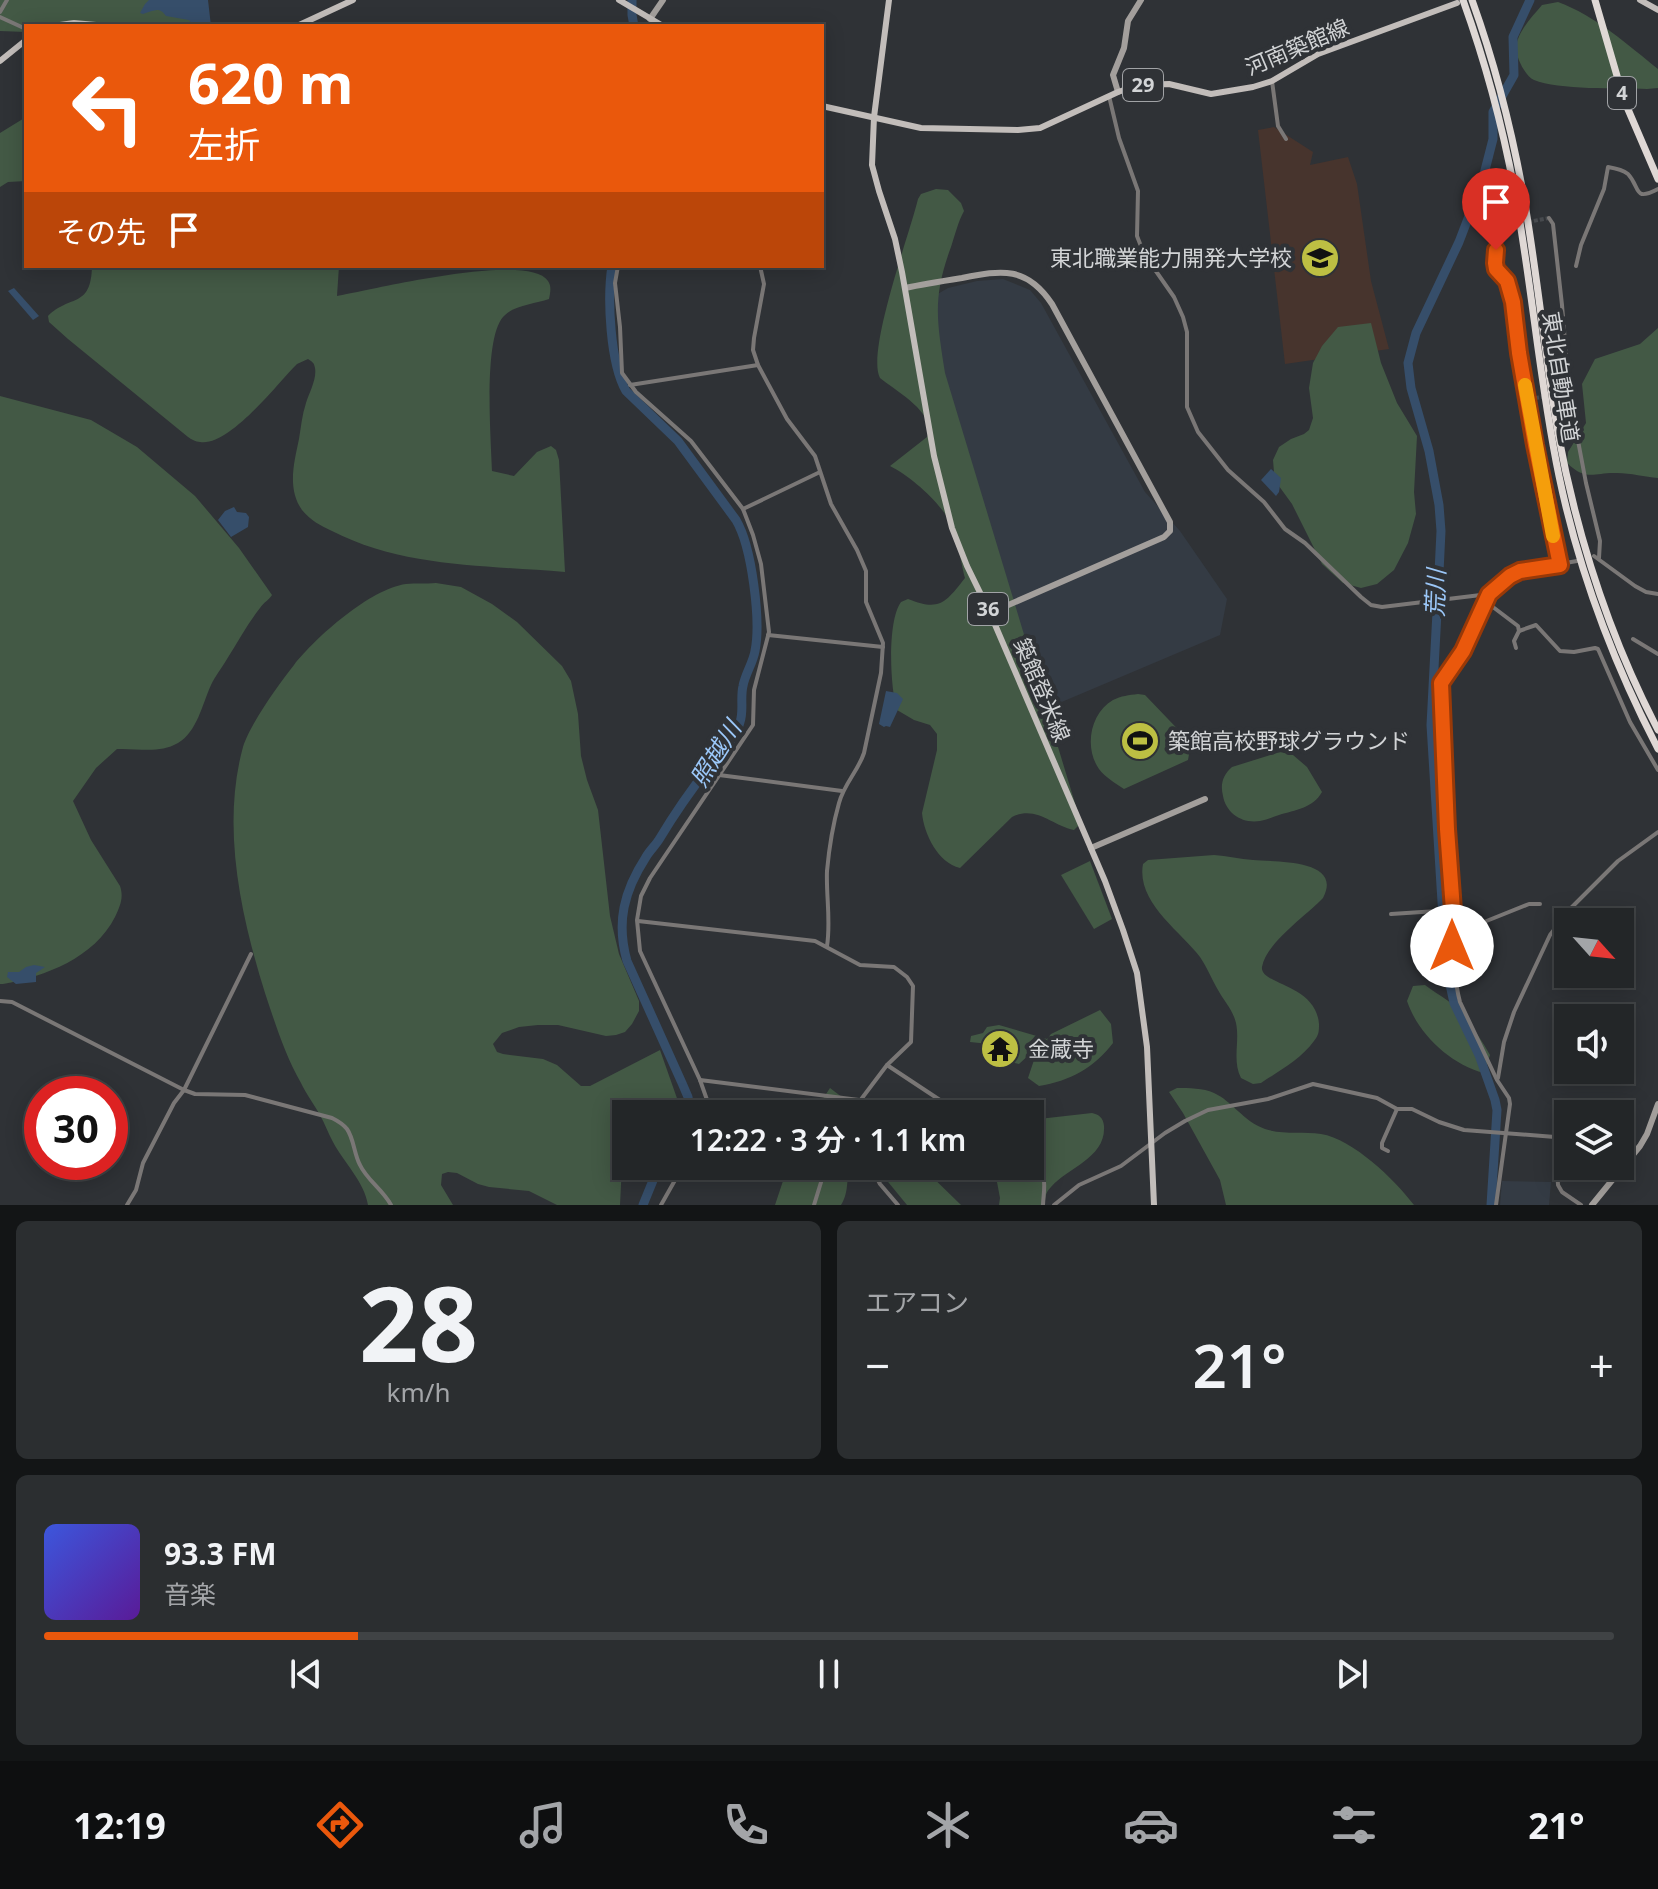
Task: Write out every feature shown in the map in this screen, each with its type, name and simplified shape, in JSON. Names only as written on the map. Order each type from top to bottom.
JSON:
[{"type":"highway","name":"東北自動車道","points":[[1472,0],[1506,112],[1527,217],[1558,431],[1578,521],[1607,615],[1625,662],[1658,730]]},
{"type":"highway","name":"4","points":[[1596,1],[1624,100],[1658,179]]},
{"type":"highway","name":"東北自動車道","points":[[1455,2],[1490,84],[1500,122],[1514,190],[1550,433],[1570,524],[1604,629],[1658,749]]},
{"type":"main road","points":[[301,24],[353,0]]},
{"type":"main road","points":[[619,0],[659,24]]},
{"type":"main road","name":"築館登米線","points":[[889,0],[874,117],[872,165],[895,239],[934,456],[944,499],[967,566],[1091,848],[1137,973],[1147,1047],[1154,1205]]},
{"type":"main road","points":[[1640,0],[1658,10]]},
{"type":"main road","name":"河南築館線","points":[[824,106],[921,128],[1040,128],[1139,85],[1169,84],[1211,94],[1272,81],[1318,54],[1455,2]]},
{"type":"main road","points":[[0,61],[24,42]]},
{"type":"street","points":[[7,0],[0,14],[24,28]]},
{"type":"street","points":[[647,17],[663,0]]},
{"type":"street","points":[[1118,92],[1113,75],[1124,48],[1128,21],[1141,0]]},
{"type":"street","points":[[1272,81],[1278,126],[1286,139]]},
{"type":"street","points":[[1109,96],[1119,138],[1138,191],[1137,236],[1144,254],[1174,297],[1187,332],[1187,407],[1198,432],[1228,470],[1264,502],[1285,529],[1305,543],[1371,605],[1382,607],[1488,594]]},
{"type":"street","points":[[1576,266],[1581,245],[1604,189],[1608,167],[1627,174],[1639,194],[1658,189]]},
{"type":"street","points":[[1549,218],[1553,224],[1562,305],[1566,394],[1600,541],[1596,557],[1635,586],[1658,594]]},
{"type":"street","points":[[1508,226],[1498,237],[1495,263],[1496,269],[1507,281],[1513,302],[1539,468],[1560,565]]},
{"type":"street","points":[[618,268],[615,283],[622,373],[629,385],[691,441],[743,509],[761,564],[768,635],[754,690],[753,725],[650,878],[638,907],[638,937],[645,965],[707,1100]]},
{"type":"street","points":[[760,268],[764,284],[753,350],[787,419],[815,456],[831,504],[857,550],[866,571],[866,602],[883,643],[881,673],[864,753],[860,765],[842,791],[835,820],[827,871],[827,946]]},
{"type":"street","points":[[905,288],[995,271],[1021,275],[1033,282],[1052,304],[1170,522],[1170,531],[1164,537],[990,613]]},
{"type":"street","points":[[629,385],[758,365]]},
{"type":"street","points":[[1527,398],[1535,398]]},
{"type":"street","points":[[743,509],[820,472]]},
{"type":"street","points":[[1496,1205],[1502,1134],[1510,1104],[1460,1002],[1452,946],[1441,683],[1463,651],[1488,594],[1512,575],[1577,561]]},
{"type":"street","points":[[1485,601],[1518,626],[1514,641],[1516,648]]},
{"type":"street","points":[[1519,631],[1536,625],[1560,651],[1598,649],[1630,722],[1658,770]]},
{"type":"street","points":[[768,635],[883,647]]},
{"type":"street","points":[[1633,639],[1658,654]]},
{"type":"street","points":[[719,775],[842,791]]},
{"type":"street","points":[[1091,848],[1205,799]]},
{"type":"street","points":[[1497,1080],[1504,1042],[1514,1012],[1550,935],[1570,909],[1618,861],[1658,832]]},
{"type":"street","points":[[1453,925],[1484,922],[1529,904],[1540,904]]},
{"type":"street","points":[[1391,914],[1451,910]]},
{"type":"street","points":[[637,921],[815,941],[860,965],[894,967],[913,986],[912,1039],[860,1100]]},
{"type":"street","points":[[127,1205],[136,1190],[143,1163],[184,1090],[251,954]]},
{"type":"street","points":[[0,1001],[12,1002],[195,1094],[245,1095],[340,1122],[350,1134],[360,1166],[391,1205]]},
{"type":"street","points":[[887,1065],[940,1100]]},
{"type":"street","points":[[700,1080],[844,1100]]},
{"type":"street","points":[[1054,1205],[1079,1185],[1121,1166],[1152,1142],[1208,1110],[1268,1099],[1313,1084],[1377,1098],[1397,1109],[1412,1109],[1452,1127],[1555,1137],[1558,1185],[1562,1192],[1581,1205]]},
{"type":"street","points":[[1592,1205],[1640,1146],[1658,1104]]},
{"type":"street","points":[[1388,1151],[1382,1148],[1382,1143],[1397,1109]]},
{"type":"street","points":[[661,1205],[675,1180]]},
{"type":"street","points":[[814,1205],[822,1180]]},
{"type":"street","points":[[878,1180],[898,1205]]},
{"type":"street","points":[[1043,1205],[1044,1180]]},
{"type":"shaded area","name":"東北職業能力開発大学校","points":[[1274,127],[1313,152],[1310,165],[1348,157],[1357,184],[1371,281],[1389,349],[1285,364],[1258,130]]},
{"type":"shaded area","points":[[1003,279],[1030,290],[1041,303],[1145,492],[1180,531],[1227,599],[1220,635],[1038,712],[917,306],[948,288]]},
{"type":"shaded area","points":[[1502,1181],[1551,1182],[1549,1205],[1500,1205]]},
{"type":"green space","points":[[0,0],[205,0],[188,24],[24,24],[24,32],[0,31]]},
{"type":"green space","points":[[1558,2],[1598,23],[1658,69],[1658,88],[1573,87],[1531,78],[1518,56],[1519,36],[1542,5]]},
{"type":"green space","points":[[24,118],[24,181],[8,182],[0,187],[0,133]]},
{"type":"green space","points":[[936,189],[948,190],[961,203],[964,211],[945,265],[939,296],[938,324],[945,373],[1081,823],[1074,830],[1029,813],[1012,817],[960,868],[939,854],[926,830],[922,813],[937,750],[937,734],[930,725],[897,710],[891,655],[893,624],[901,602],[908,599],[928,605],[941,602],[965,578],[955,534],[945,514],[923,490],[890,466],[927,437],[929,428],[927,420],[914,404],[880,378],[877,364],[884,319],[918,199],[921,194]]},
{"type":"green space","points":[[92,268],[339,268],[337,296],[482,271],[535,273],[548,281],[549,299],[512,310],[503,317],[497,329],[490,367],[492,471],[514,476],[537,452],[551,446],[556,450],[565,572],[476,566],[417,558],[359,543],[316,522],[297,502],[293,485],[303,416],[315,377],[313,362],[308,359],[297,364],[252,412],[225,435],[212,441],[194,440],[49,322],[48,316],[56,309],[83,295],[91,280]]},
{"type":"green space","points":[[1371,323],[1381,363],[1397,403],[1417,436],[1416,514],[1408,543],[1394,570],[1377,584],[1361,588],[1343,583],[1322,564],[1292,504],[1276,482],[1273,460],[1279,447],[1309,430],[1313,418],[1309,388],[1313,363],[1322,346],[1338,327]]},
{"type":"green space","points":[[1658,328],[1658,478],[1622,473],[1591,475],[1574,469],[1567,463],[1568,452],[1586,423],[1582,384],[1595,359],[1640,344]]},
{"type":"green space","points":[[0,396],[91,420],[137,447],[195,496],[239,548],[272,595],[251,620],[214,678],[194,725],[185,738],[163,748],[117,749],[96,768],[73,801],[91,840],[120,886],[120,906],[106,931],[95,944],[67,963],[36,976],[3,984],[0,984]]},
{"type":"green space","points":[[436,583],[461,587],[492,604],[517,622],[562,666],[571,681],[578,714],[581,756],[598,810],[610,916],[619,954],[639,1001],[639,1011],[625,1032],[616,1035],[606,1036],[558,1025],[538,1025],[502,1033],[493,1044],[497,1052],[503,1054],[543,1059],[557,1065],[581,1086],[590,1086],[660,1050],[678,1100],[612,1100],[612,1180],[621,1180],[620,1205],[557,1205],[529,1191],[489,1187],[448,1172],[442,1174],[441,1185],[453,1205],[368,1205],[358,1180],[305,1091],[273,1016],[248,933],[237,871],[234,808],[243,747],[266,704],[316,641],[361,604],[406,584]]},
{"type":"green space","name":"築館高校野球グラウンド","points":[[1145,695],[1191,743],[1188,760],[1124,789],[1107,777],[1094,761],[1092,732],[1105,706],[1113,700]]},
{"type":"green space","points":[[1280,752],[1293,755],[1307,767],[1322,792],[1309,805],[1265,820],[1247,821],[1236,816],[1223,796],[1222,784],[1226,773],[1232,767]]},
{"type":"green space","points":[[1214,855],[1303,865],[1324,875],[1327,885],[1323,898],[1271,948],[1262,967],[1270,978],[1309,1001],[1316,1011],[1318,1035],[1296,1059],[1261,1083],[1253,1084],[1241,1078],[1233,1014],[1200,957],[1153,903],[1143,878],[1143,864],[1148,860]]},
{"type":"green space","points":[[1090,861],[1112,919],[1094,929],[1061,875]]},
{"type":"green space","points":[[1425,985],[1449,1001],[1475,1031],[1490,1055],[1484,1073],[1448,1055],[1419,1025],[1407,1001],[1413,986]]},
{"type":"green space","points":[[1100,1010],[1111,1024],[1113,1043],[1089,1066],[1071,1077],[1050,1084],[1039,1086],[1028,1078],[1036,1054],[1032,1052],[1019,1064],[1011,1062],[1013,1045],[994,1041],[989,1044],[970,1042],[971,1036],[983,1033],[987,1027],[999,1025],[1047,1039],[1051,1034]]},
{"type":"green space","points":[[830,1088],[846,1100],[822,1100]]},
{"type":"green space","points":[[1177,1088],[1214,1093],[1265,1129],[1333,1137],[1359,1152],[1385,1173],[1414,1205],[1226,1205],[1220,1180],[1169,1092]]},
{"type":"green space","points":[[1092,1113],[1100,1117],[1103,1123],[1103,1137],[1093,1154],[1051,1187],[1045,1205],[999,1205],[997,1180],[1044,1180],[1044,1118]]},
{"type":"green space","points":[[783,1180],[848,1180],[841,1205],[775,1205]]},
{"type":"green space","points":[[886,1180],[935,1180],[961,1205],[907,1205]]},
{"type":"water","points":[[149,0],[208,0],[211,24],[192,24],[189,20],[166,16],[159,10],[140,13]]},
{"type":"water","points":[[14,288],[39,316],[33,320],[8,291]]},
{"type":"water","points":[[1271,469],[1281,478],[1276,496],[1261,480]]},
{"type":"water","points":[[234,507],[237,512],[246,513],[249,517],[248,527],[231,537],[218,520],[225,511]]},
{"type":"water","points":[[886,691],[897,693],[903,699],[890,727],[879,724]]},
{"type":"water","points":[[34,965],[45,967],[36,973],[36,982],[16,984],[7,977],[8,972],[19,972]]},
{"type":"waterway","name":"照越川","points":[[632,0],[634,24]]},
{"type":"waterway","name":"荒川","points":[[1491,1205],[1497,1110],[1479,1055],[1454,1003],[1446,966],[1431,725],[1441,531],[1429,451],[1411,388],[1408,363],[1416,333],[1459,242],[1482,182],[1493,139],[1493,112],[1514,75],[1513,37],[1530,0]]},
{"type":"waterway","name":"照越川","points":[[612,268],[611,330],[616,364],[626,391],[678,441],[736,520],[747,548],[756,603],[757,638],[743,686],[738,728],[646,857],[627,895],[622,920],[627,961],[689,1100]]},
{"type":"waterway","name":"照越川","points":[[643,1205],[653,1180]]},
{"type":"tunnel","points":[[1528,222],[1549,218]]},
{"type":"tunnel","points":[[1535,398],[1564,394]]},
{"type":"slow traffic","points":[[1525,385],[1553,536]]},
{"type":"place","name":"東北職業能力開発大学校","points":[[1320,258]]},
{"type":"place","name":"築館高校野球グラウンド","points":[[1140,741]]},
{"type":"place","name":"金蔵寺","points":[[1000,1049]]},
{"type":"route","points":[[1452,946],[1453,910],[1441,683],[1463,651],[1489,594],[1520,571],[1560,565],[1539,468],[1513,302],[1507,281],[1496,269],[1496,250]]}]
